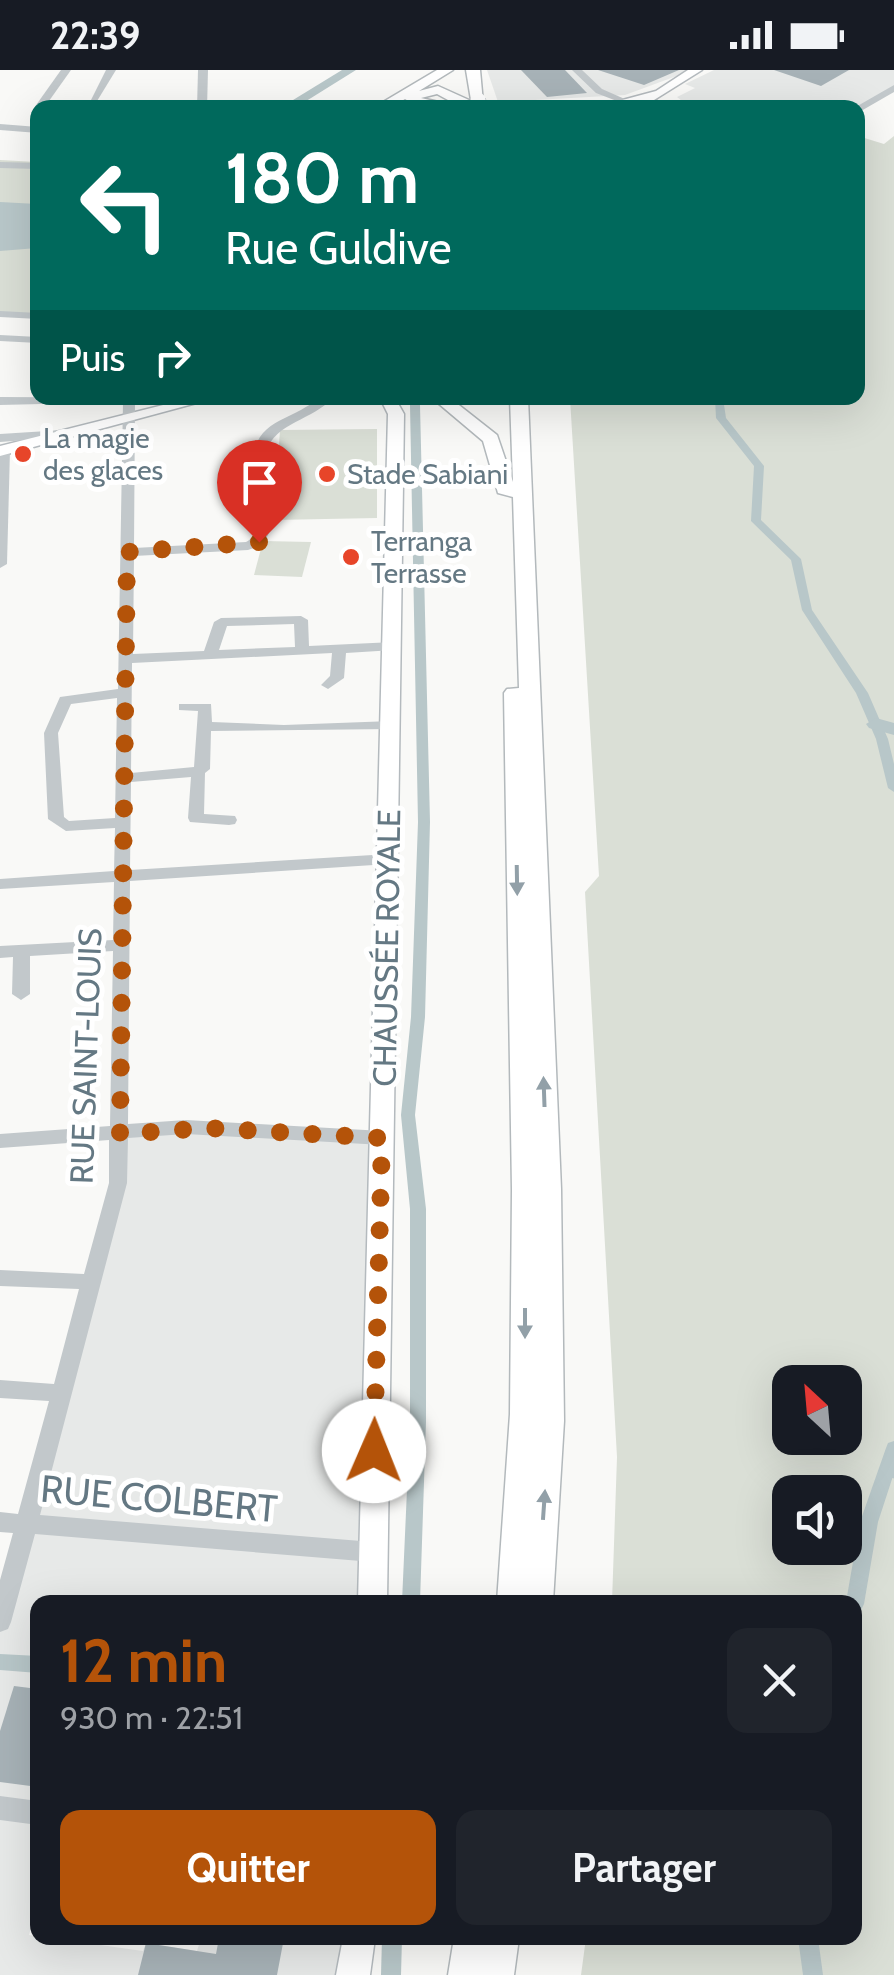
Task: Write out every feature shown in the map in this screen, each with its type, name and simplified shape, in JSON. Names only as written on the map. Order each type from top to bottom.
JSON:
[{"type":"highway","points":[[392,100],[446,70]]},
{"type":"highway","points":[[460,70],[471,100]]},
{"type":"highway","points":[[472,100],[474,70]]},
{"type":"highway","points":[[415,100],[412,96],[438,90],[462,100]]},
{"type":"highway","points":[[449,405],[491,439],[507,493]]},
{"type":"highway","points":[[506,405],[526,1190],[525,1414],[512,1595]]},
{"type":"highway","points":[[519,405],[547,1189],[549,1421],[537,1595]]},
{"type":"highway","points":[[466,1975],[471,1945]]},
{"type":"highway","points":[[496,1975],[500,1945]]},
{"type":"main road","points":[[638,100],[660,94],[699,70]]},
{"type":"main road","points":[[668,100],[678,83],[699,70]]},
{"type":"main road","points":[[4,445],[63,434],[123,405]]},
{"type":"main road","name":"CHAUSSÉE ROYALE","points":[[372,1595],[396,405]]},
{"type":"main road","points":[[353,1975],[358,1945]]},
{"type":"street","points":[[44,100],[66,70]]},
{"type":"street","points":[[93,100],[111,70]]},
{"type":"street","points":[[206,100],[207,70]]},
{"type":"street","points":[[577,70],[608,100]]},
{"type":"street","points":[[865,104],[894,88]]},
{"type":"street","points":[[25,129],[30,121]]},
{"type":"street","points":[[0,128],[30,129]]},
{"type":"street","points":[[0,165],[30,166]]},
{"type":"street","points":[[0,314],[30,316]]},
{"type":"street","points":[[0,338],[30,340]]},
{"type":"street","points":[[0,401],[30,401]]},
{"type":"street","name":"RUE SAINT-LOUIS","points":[[0,1622],[117,1193],[127,405]]},
{"type":"street","points":[[127,552],[259,542],[266,528],[258,494],[261,444],[273,430],[314,405]]},
{"type":"street","points":[[0,564],[4,445]]},
{"type":"street","points":[[210,656],[221,622],[301,620],[302,651]]},
{"type":"street","points":[[125,660],[394,646]]},
{"type":"street","points":[[328,685],[337,678],[340,649]]},
{"type":"street","points":[[124,823],[66,826],[56,819],[52,812],[50,732],[65,700],[125,694]]},
{"type":"street","points":[[184,707],[206,707],[196,818],[228,820]]},
{"type":"street","points":[[204,726],[392,725]]},
{"type":"street","points":[[124,778],[199,772]]},
{"type":"street","points":[[0,884],[388,858]]},
{"type":"street","points":[[0,952],[122,946]]},
{"type":"street","points":[[21,994],[22,951]]},
{"type":"street","points":[[0,1142],[196,1127],[382,1138]]},
{"type":"street","points":[[0,1278],[93,1282]]},
{"type":"street","points":[[0,1389],[62,1393]]},
{"type":"street","name":"RUE COLBERT","points":[[0,1522],[372,1552]]},
{"type":"street","points":[[0,1808],[30,1812]]},
{"type":"shaded area","points":[[487,70],[693,70],[625,95],[497,100]]},
{"type":"shaded area","points":[[714,70],[894,70],[894,85],[865,104],[865,100],[681,100],[677,97],[695,88],[685,84]]},
{"type":"shaded area","points":[[894,136],[894,1975],[581,1975],[585,1945],[862,1945],[862,1595],[612,1595],[617,1457],[585,892],[599,876],[570,405],[865,405],[865,138],[884,144]]},
{"type":"shaded area","points":[[0,160],[30,162],[30,316],[0,314]]},
{"type":"shaded area","points":[[0,202],[30,204],[30,249],[0,251]]},
{"type":"shaded area","name":"Stade Sabiani","points":[[377,429],[377,518],[274,520],[280,430]]},
{"type":"shaded area","points":[[263,541],[311,542],[302,577],[254,575]]},
{"type":"shaded area","points":[[186,1127],[383,1138],[372,1595],[30,1595],[30,1945],[100,1945],[143,1951],[145,1945],[159,1945],[197,1951],[199,1945],[358,1945],[353,1975],[0,1975],[0,1622],[117,1193],[120,1133]]},
{"type":"building","points":[[521,70],[565,70],[587,93],[547,97]]},
{"type":"building","points":[[598,70],[679,70],[644,85]]},
{"type":"building","points":[[774,70],[849,70],[821,86]]},
{"type":"building","points":[[14,1686],[30,1688],[30,1786],[0,1782],[0,1731]]},
{"type":"building","points":[[146,1945],[216,1954],[218,1945],[283,1945],[277,1975],[138,1975]]},
{"type":"waterway","points":[[299,100],[350,70]]},
{"type":"waterway","points":[[411,1595],[418,1422],[418,1209],[408,1115],[418,1017],[424,822],[415,405]]},
{"type":"waterway","points":[[720,405],[721,418],[759,466],[756,521],[796,559],[807,610],[862,693],[882,739],[894,788]]},
{"type":"waterway","points":[[876,724],[894,729]]},
{"type":"waterway","points":[[857,1595],[869,1522],[894,1448]]},
{"type":"waterway","points":[[885,1473],[894,1476]]},
{"type":"waterway","points":[[0,1662],[30,1664]]},
{"type":"waterway","points":[[391,1975],[392,1945]]},
{"type":"waterway","points":[[809,1945],[813,1975]]},
{"type":"place","name":"La magie des glaces","points":[[23,454]]},
{"type":"place","name":"Stade Sabiani","points":[[327,474]]},
{"type":"place","name":"Terranga Terrasse","points":[[351,557]]},
{"type":"route","points":[[259,542],[248,546],[127,552],[120,1134],[186,1127],[382,1138],[374,1451]]}]
